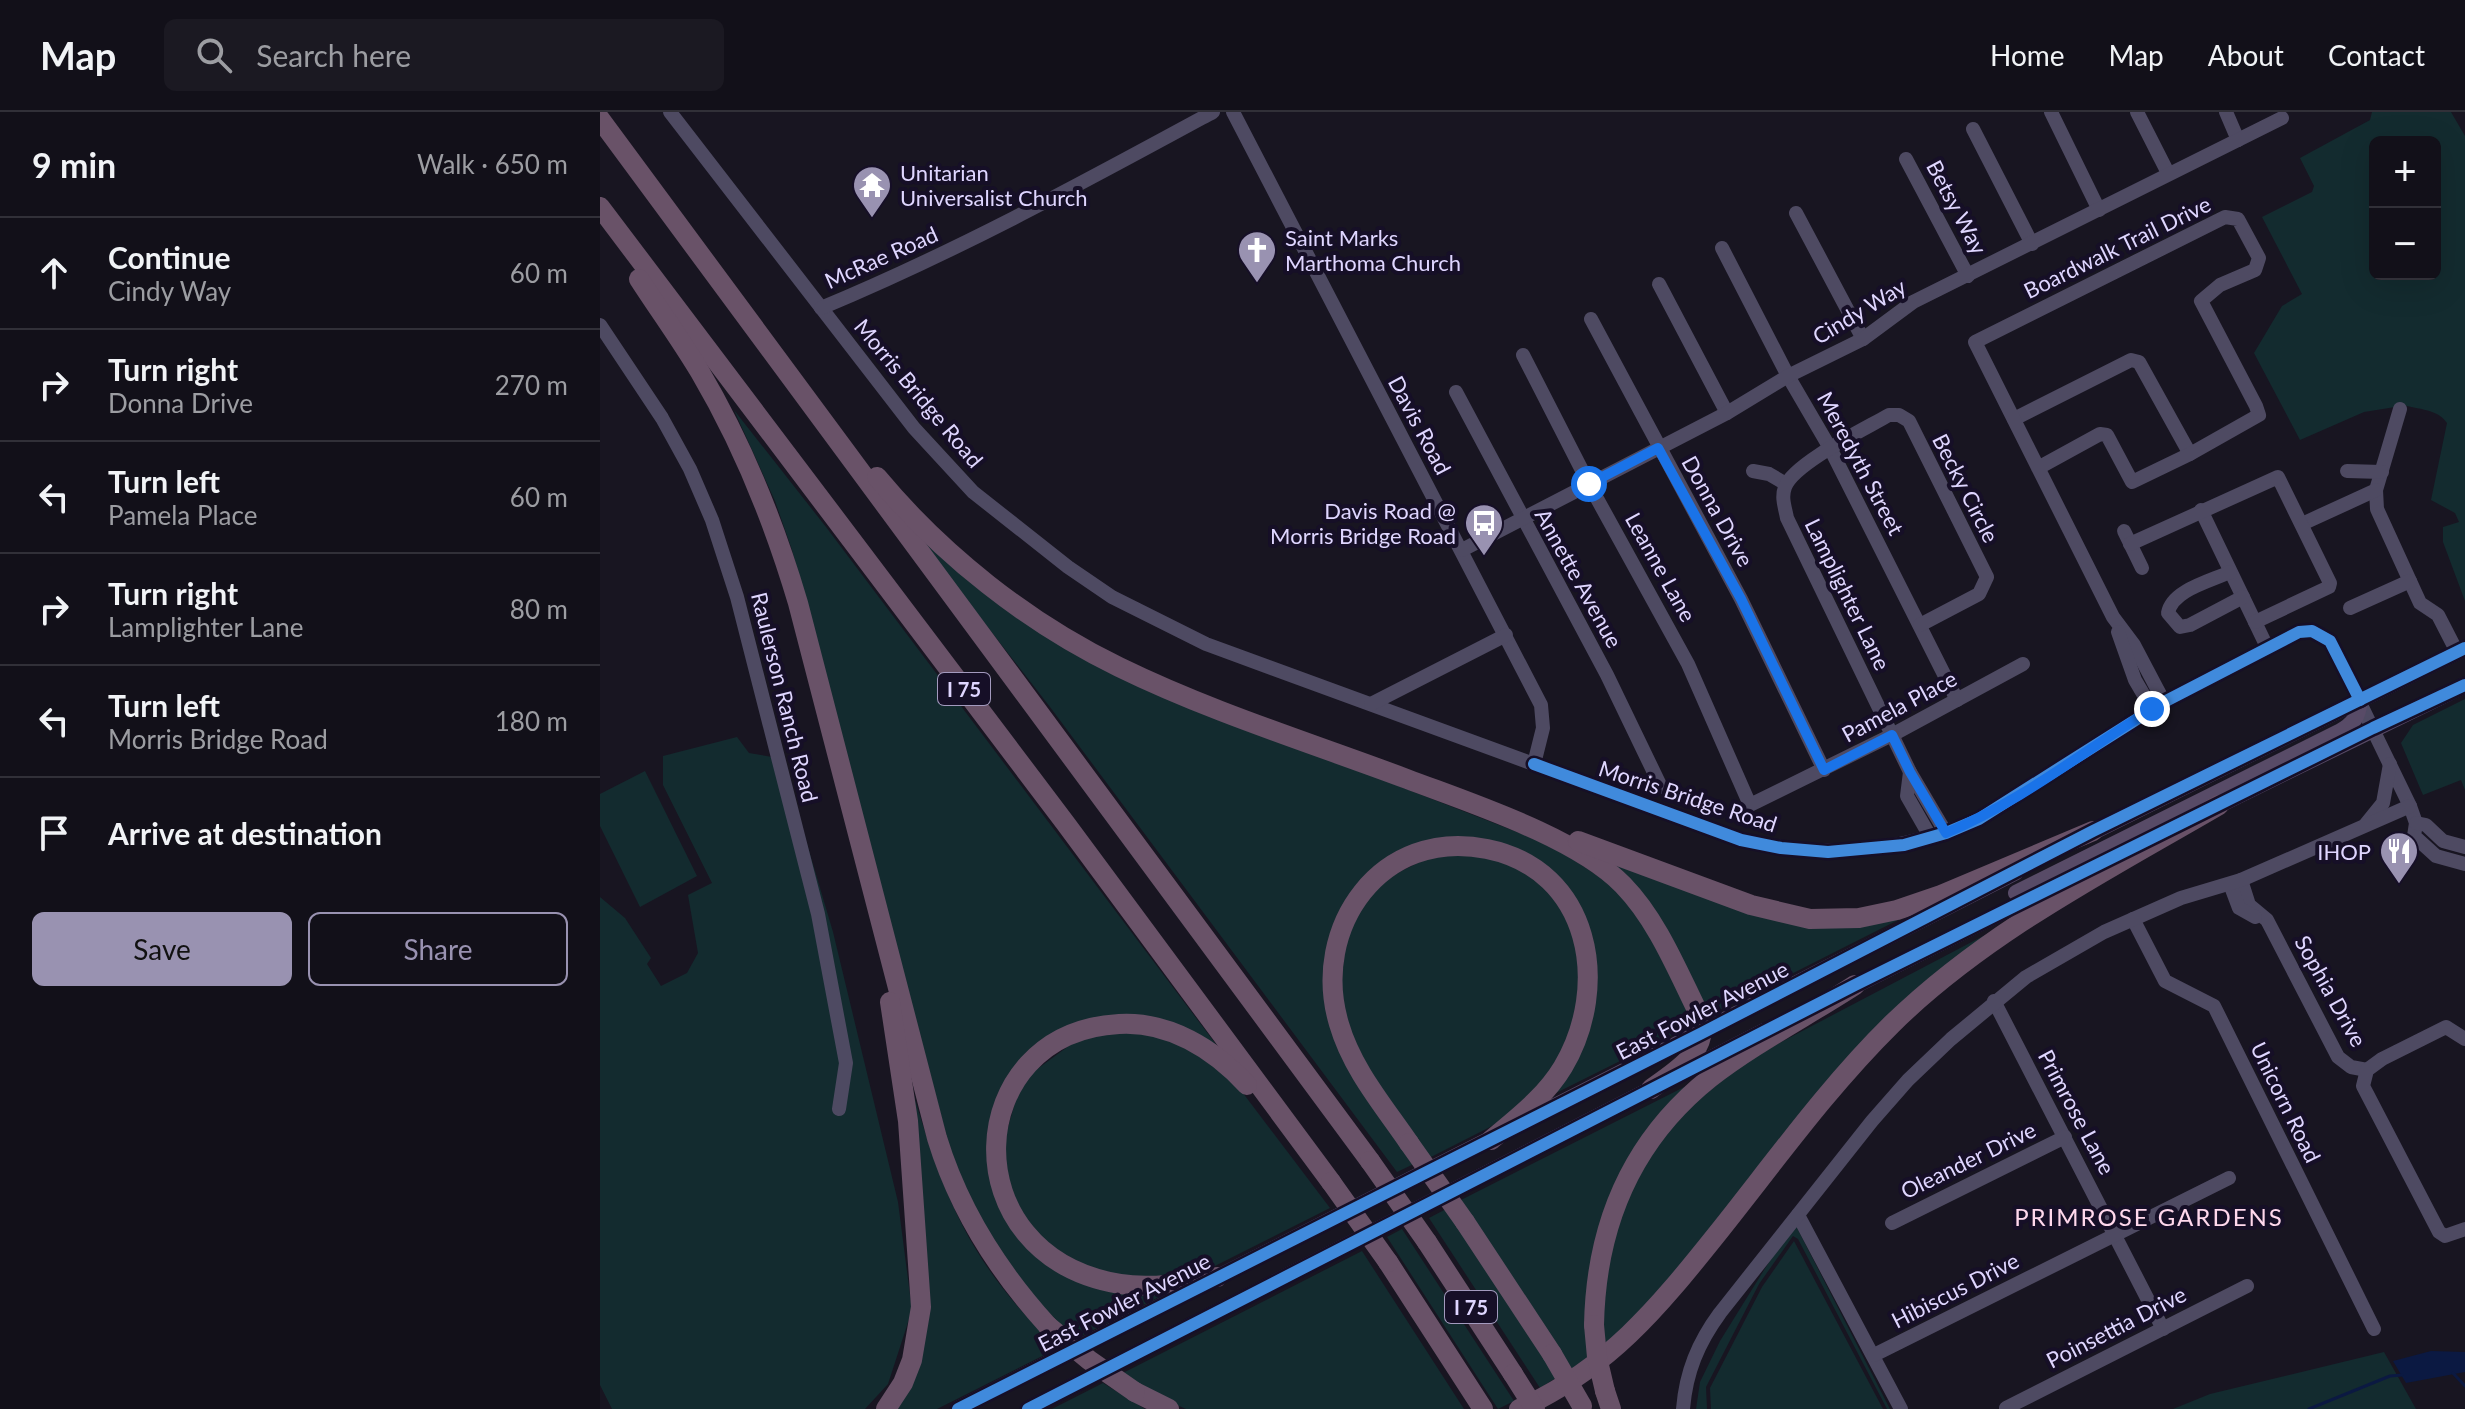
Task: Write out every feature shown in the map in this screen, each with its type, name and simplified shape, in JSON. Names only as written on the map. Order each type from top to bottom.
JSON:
[{"type":"highway","name":"I 75","points":[[600,119],[1370,1161],[1427,1242],[1535,1409]]},
{"type":"highway","name":"I 75","points":[[600,207],[1066,824],[1328,1178],[1388,1262],[1478,1400]]},
{"type":"highway","points":[[600,219],[700,372],[760,494],[798,603],[937,1138],[955,1188],[995,1261],[1048,1326],[1135,1392],[1169,1409]]},
{"type":"highway","points":[[760,336],[912,516],[981,578],[1042,622],[1117,666],[1174,691],[1511,820],[1570,838],[1751,905],[1810,919],[1859,918],[1897,910],[1941,895],[2093,831]]},
{"type":"highway","points":[[1519,1409],[1564,1386],[1592,1367],[1647,1319],[1850,1069],[1891,1025],[1938,982],[2019,923],[2219,805]]},
{"type":"highway","points":[[1511,820],[1587,856],[1623,886],[1644,912],[1673,963],[1702,1020],[1702,1033],[1694,1056],[1651,1089]]},
{"type":"highway","points":[[1491,1140],[1536,1101],[1558,1075],[1569,1055],[1587,1007],[1588,959],[1584,939],[1572,912],[1543,876],[1502,853],[1456,846],[1412,856],[1373,881],[1347,914],[1338,935],[1333,958],[1333,999],[1345,1042],[1358,1069],[1465,1222],[1583,1407]]},
{"type":"highway","points":[[875,903],[908,1121],[921,1282],[919,1333],[912,1360],[903,1383],[886,1409]]},
{"type":"highway","points":[[1608,1400],[1597,1357],[1595,1295],[1603,1240],[1625,1181],[1654,1135],[1683,1102],[1713,1076],[1855,985]]},
{"type":"highway","points":[[1217,1277],[1162,1285],[1122,1285],[1063,1266],[1031,1241],[1010,1212],[997,1173],[996,1152],[997,1132],[1006,1099],[1029,1065],[1065,1038],[1107,1024],[1142,1025],[1185,1037],[1233,1069],[1328,1178]]},
{"type":"main road","name":"East Fowler Avenue","points":[[958,1409],[1702,1033],[2093,831],[2461,650]]},
{"type":"main road","points":[[1028,1409],[1855,985],[2465,685]]},
{"type":"main road","points":[[1933,947],[1951,927],[1962,921],[2350,725],[2358,715],[2360,700]]},
{"type":"street","name":"Morris Bridge Road","points":[[670,112],[914,428],[946,464],[993,509],[1068,567],[1112,597],[1206,644],[1741,840],[1781,848],[1828,852],[1904,845],[1946,833],[1979,819],[2158,706],[2267,647],[2299,632],[2312,631],[2330,641],[2360,700],[2410,806],[2416,823],[2414,836],[2436,856],[2465,864]]},
{"type":"street","name":"McRae Road","points":[[821,308],[890,279],[1017,218],[1213,112]]},
{"type":"street","name":"Davis Road","points":[[1233,112],[1541,705],[1543,728],[1534,764]]},
{"type":"street","points":[[2051,112],[2099,210]]},
{"type":"street","points":[[2137,112],[2168,173]]},
{"type":"street","points":[[2226,112],[2238,140]]},
{"type":"street","name":"Cindy Way","points":[[1462,550],[1863,339],[1913,302],[2282,118]]},
{"type":"street","points":[[1973,129],[2032,244]]},
{"type":"street","name":"Betsy Way","points":[[1906,159],[1968,276]]},
{"type":"street","points":[[1796,213],[1863,339]]},
{"type":"street","name":"Boardwalk Trail Drive","points":[[2038,468],[2100,434],[2107,435],[2132,482],[2259,415],[2201,301],[2220,285],[2255,270],[2258,265],[2259,258],[2238,219],[2225,217],[1975,342],[2014,419],[2038,468],[2113,617],[2134,645],[2158,706]]},
{"type":"street","name":"Meredyth Street","points":[[1722,248],[1788,376],[1830,448],[1957,700]]},
{"type":"street","points":[[1659,284],[1727,413]]},
{"type":"street","name":"Donna Drive","points":[[1591,319],[1741,599],[1824,770]]},
{"type":"street","name":"Raulerson Ranch Road","points":[[600,325],[662,418],[690,469],[712,520],[737,597],[818,914],[846,1063],[839,1109]]},
{"type":"street","name":"Leanne Lane","points":[[1523,355],[1589,484],[1688,664],[1750,805]]},
{"type":"street","points":[[2014,419],[2131,360],[2139,362],[2190,454]]},
{"type":"street","name":"Annette Avenue","points":[[1456,392],[1607,675],[1661,787]]},
{"type":"street","points":[[2400,409],[2376,490],[2377,509],[2420,603],[2438,615],[2461,650]]},
{"type":"street","name":"Becky Circle","points":[[1830,448],[1889,415],[1899,415],[1909,421],[1987,577],[1979,594],[1920,625]]},
{"type":"street","points":[[1753,471],[1769,474],[1786,484],[1794,474],[1830,448]]},
{"type":"street","points":[[2347,471],[2382,472]]},
{"type":"street","points":[[2142,568],[2127,538],[2278,477],[2330,583],[2329,587],[2255,622]]},
{"type":"street","name":"Lamplighter Lane","points":[[1786,484],[1783,498],[1787,518],[1910,772],[1946,833]]},
{"type":"street","points":[[2302,524],[2376,490]]},
{"type":"street","points":[[2201,510],[2267,647]]},
{"type":"street","points":[[2230,572],[2177,597],[2170,604],[2168,613],[2180,627],[2190,625],[2243,597]]},
{"type":"street","points":[[2350,608],[2410,581]]},
{"type":"street","points":[[1371,704],[1506,635]]},
{"type":"street","name":"Pamela Place","points":[[1750,805],[1892,735],[2023,664]]},
{"type":"street","points":[[2362,828],[2383,803],[2390,764]]},
{"type":"street","name":"Lamplighter Lane","points":[[1910,772],[1907,796],[1931,838]]},
{"type":"street","points":[[1683,1409],[1692,1361],[1707,1331],[1908,1080],[1994,1001],[2062,955],[2133,919],[2181,898],[2236,882],[2410,806]]},
{"type":"street","points":[[2416,823],[2426,825],[2443,841],[2465,847]]},
{"type":"street","name":"Sophia Drive","points":[[2236,882],[2249,905],[2267,920],[2338,1057],[2351,1067],[2367,1070]]},
{"type":"street","name":"Unicorn Road","points":[[2133,919],[2165,981],[2214,1006],[2374,1329]]},
{"type":"street","name":"Primrose Lane","points":[[1994,1001],[2163,1329]]},
{"type":"street","name":"Sophia Drive","points":[[2465,1039],[2446,1027],[2382,1059],[2367,1070],[2363,1086],[2439,1232],[2445,1236],[2465,1229]]},
{"type":"street","name":"Oleander Drive","points":[[1892,1223],[2065,1137]]},
{"type":"street","name":"Hibiscus Drive","points":[[1874,1355],[2229,1178]]},
{"type":"street","points":[[1798,1215],[1901,1409]]},
{"type":"street","name":"Poinsettia Drive","points":[[2006,1408],[2247,1286]]},
{"type":"green space","points":[[2372,112],[2451,112],[2465,136],[2465,601],[2443,542],[2443,527],[2459,522],[2455,513],[2431,500],[2447,423],[2431,411],[2397,403],[2395,407],[2364,412],[2300,440],[2254,353],[2282,306],[2302,294],[2262,217],[2312,192],[2314,186],[2300,158],[2370,120]]},
{"type":"green space","points":[[734,410],[826,527],[1218,1047],[1182,1031],[1062,1036],[994,1126],[1028,1243],[1164,1289],[1161,1296],[1075,1339],[1006,1269],[954,1165],[792,550],[775,501]]},
{"type":"green space","points":[[915,527],[1167,696],[1553,846],[1628,896],[1696,1023],[1552,1095],[1593,998],[1556,882],[1452,843],[1359,890],[1332,1014],[1416,1163],[1397,1172],[1050,707],[937,562]]},
{"type":"green space","points":[[2465,699],[2465,790],[2461,780],[2423,795],[2401,743],[2413,725]]},
{"type":"green space","points":[[737,737],[749,753],[772,757],[813,915],[841,1062],[834,1112],[842,1115],[850,1064],[792,793],[833,932],[898,1202],[912,1310],[888,1384],[865,1409],[612,1409],[600,1385],[600,897],[625,918],[651,958],[647,964],[661,986],[687,973],[698,953],[688,895],[712,883],[663,785],[663,756]]},
{"type":"green space","points":[[645,771],[697,876],[640,907],[600,826],[600,794]]},
{"type":"green space","points":[[1436,854],[1501,858],[1550,889],[1582,946],[1575,1034],[1529,1103],[1429,1158],[1360,1060],[1340,1006],[1346,929],[1377,883]]},
{"type":"green space","points":[[1600,854],[1772,917],[1904,917],[1710,1015]]},
{"type":"green space","points":[[1985,935],[1988,938],[1965,953],[1603,1351],[1605,1268],[1631,1184],[1672,1121],[1749,1059]]},
{"type":"green space","points":[[1153,1031],[1221,1064],[1330,1208],[1199,1274],[1111,1280],[1029,1234],[999,1159],[1021,1081],[1085,1034]]},
{"type":"green space","points":[[905,1065],[930,1148],[959,1218],[999,1283],[1058,1348],[937,1409],[891,1409],[913,1368]]},
{"type":"green space","points":[[1694,1082],[1621,1179],[1592,1356],[1571,1371],[1459,1201]]},
{"type":"green space","points":[[1448,1208],[1559,1376],[1540,1388],[1429,1218]]},
{"type":"green space","points":[[1796,1226],[1890,1409],[1887,1409],[1798,1239],[1793,1236],[1759,1284],[1706,1387],[1707,1409],[1696,1409],[1700,1382],[1720,1341],[1774,1254]]},
{"type":"green space","points":[[1402,1229],[1514,1401],[1498,1409],[1387,1237]]},
{"type":"green space","points":[[1794,1241],[1883,1409],[1711,1409],[1710,1388],[1762,1287]]},
{"type":"green space","points":[[1362,1251],[1464,1409],[1186,1409],[1121,1374]]},
{"type":"green space","points":[[2384,1352],[2416,1409],[2173,1409],[2210,1394]]},
{"type":"green space","points":[[1103,1383],[1145,1409],[1052,1409]]},
{"type":"water","points":[[2431,1351],[2465,1352],[2465,1372],[2406,1383],[2393,1361]]},
{"type":"waterway","points":[[2453,1373],[2465,1386]]},
{"type":"waterway","points":[[2309,1409],[2390,1376],[2402,1375]]},
{"type":"cycle path","points":[[1534,764],[1741,840],[1781,848],[1828,852],[1904,845],[1946,833],[1979,819],[2164,702],[2299,632],[2312,631],[2330,641],[2360,700]]},
{"type":"cycle path","points":[[958,1409],[1702,1033],[2093,831],[2465,648]]},
{"type":"cycle path","points":[[1028,1409],[1855,985],[2465,685]]},
{"type":"place","name":"Unitarian Universalist Church","points":[[872,219]]},
{"type":"place","name":"Saint Marks Marthoma Church","points":[[1257,284]]},
{"type":"place","name":"Davis Road @ Morris Bridge Road","points":[[1484,557]]},
{"type":"place","name":"IHOP","points":[[2399,885]]},
{"type":"district","name":"PRIMROSE GARDENS","points":[[2149,1216]]},
{"type":"route","points":[[1589,484],[1658,448],[1741,599],[1824,770],[1892,735],[1946,833],[1979,819],[2009,801],[2152,709]]}]
